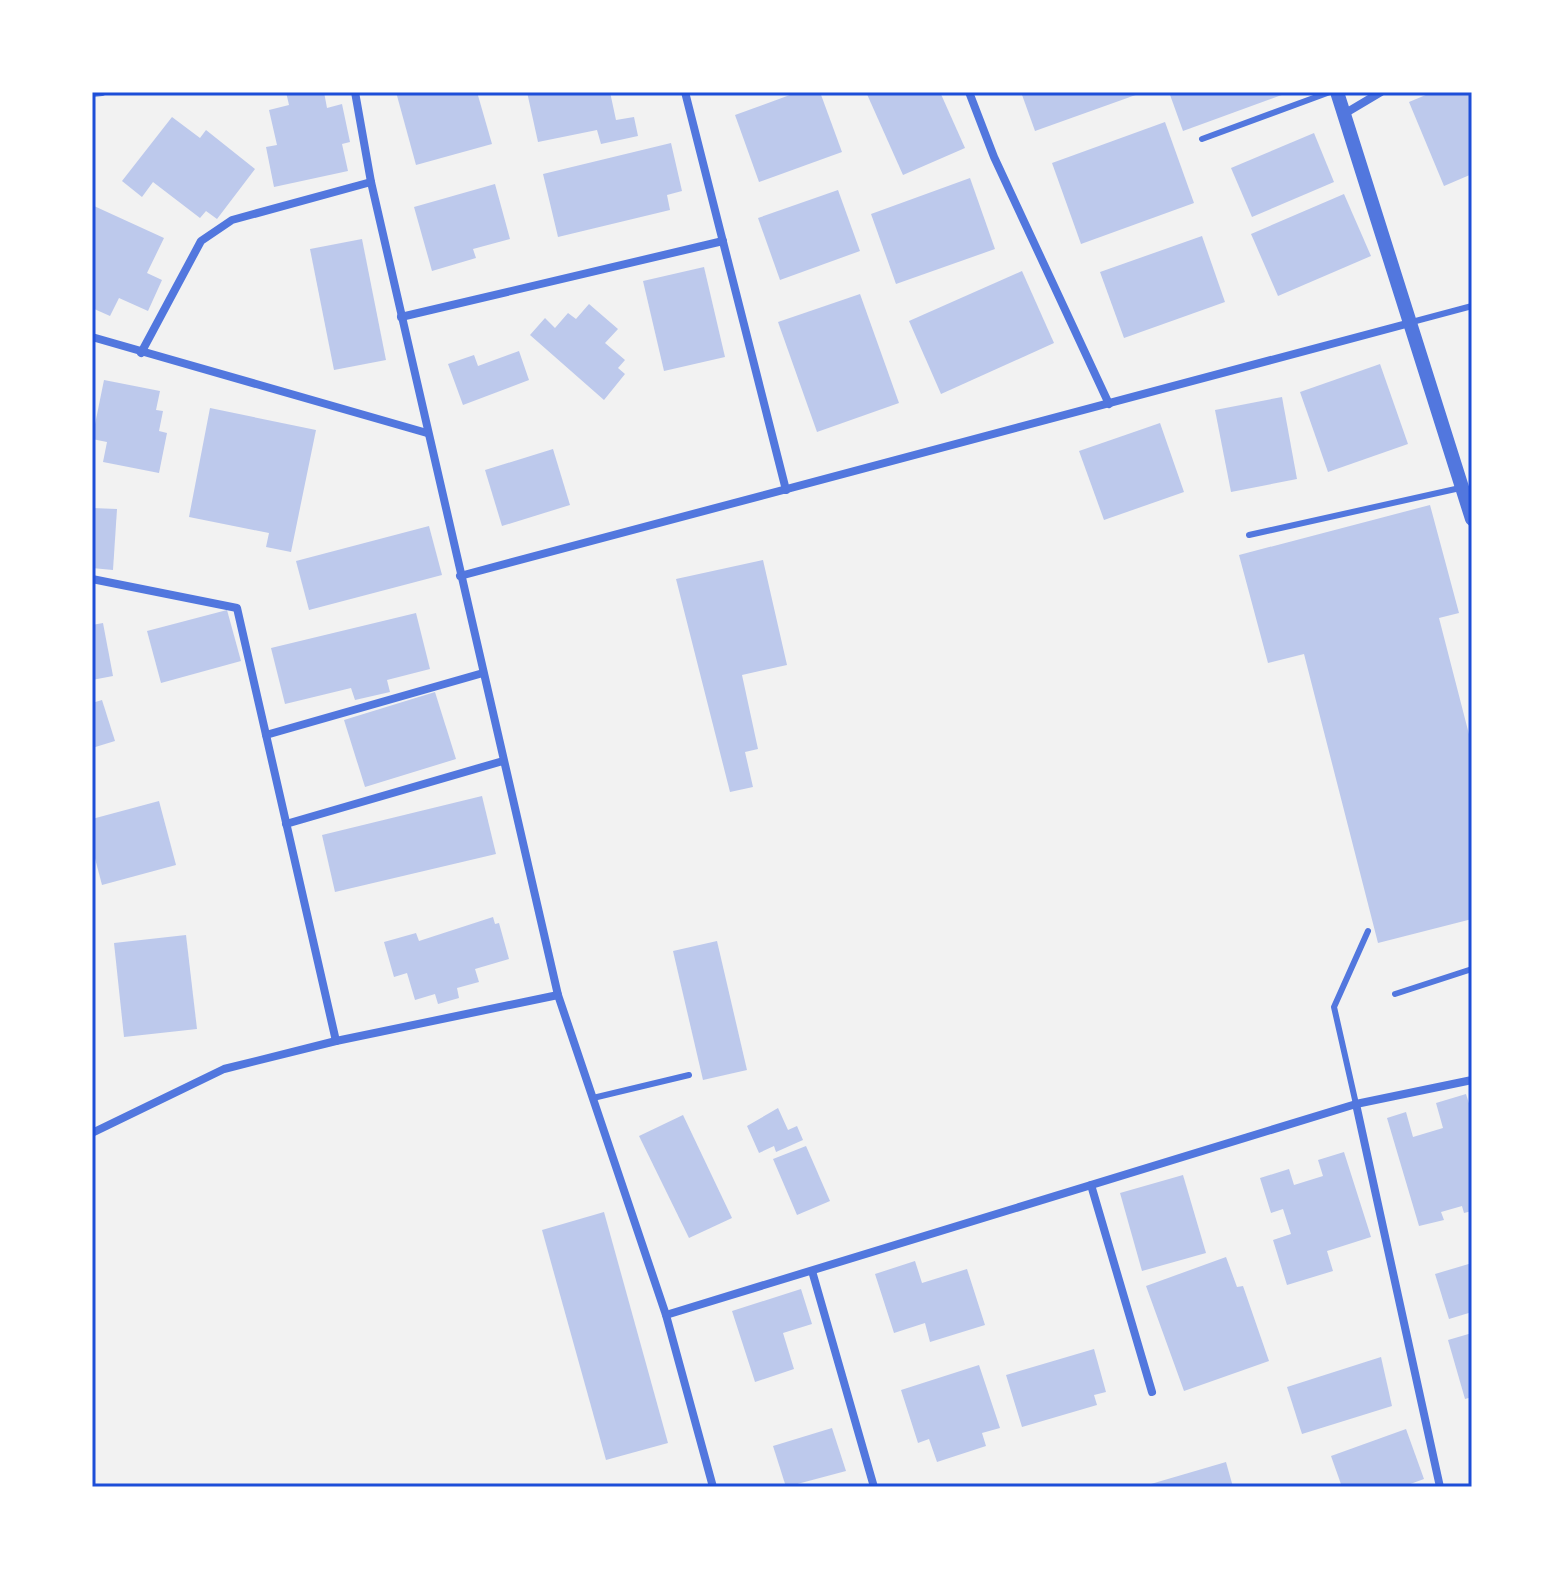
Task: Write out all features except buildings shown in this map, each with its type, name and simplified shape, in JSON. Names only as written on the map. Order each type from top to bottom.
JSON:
[{"type":"street","points":[[92,93],[102,92]]},
{"type":"street","points":[[355,92],[371,182],[427,433],[558,995],[666,1315],[713,1487]]},
{"type":"street","points":[[685,92],[786,490]]},
{"type":"street","points":[[969,92],[994,157],[1109,404]]},
{"type":"street","points":[[1337,92],[1468,486],[1472,519]]},
{"type":"street","points":[[1344,114],[1381,92]]},
{"type":"street","points":[[141,353],[201,241],[214,229],[232,220],[371,182]]},
{"type":"street","points":[[401,317],[723,241]]},
{"type":"street","points":[[460,576],[1412,322]]},
{"type":"street","points":[[92,337],[427,433]]},
{"type":"street","points":[[92,579],[237,608],[336,1041]]},
{"type":"street","points":[[266,735],[483,673]]},
{"type":"street","points":[[286,824],[503,761]]},
{"type":"street","points":[[92,1133],[224,1069],[336,1041],[558,995]]},
{"type":"street","points":[[666,1315],[1356,1104],[1472,1080]]},
{"type":"street","points":[[1356,1104],[1440,1487]]},
{"type":"street","points":[[1091,1185],[1152,1392]]},
{"type":"street","points":[[812,1271],[874,1487]]},
{"type":"lane","points":[[1202,139],[1330,92]]},
{"type":"lane","points":[[1412,322],[1472,306]]},
{"type":"lane","points":[[1249,535],[1468,486]]},
{"type":"lane","points":[[1356,1104],[1334,1007],[1368,931]]},
{"type":"lane","points":[[1395,994],[1472,969]]},
{"type":"lane","points":[[593,1098],[689,1075]]}]
